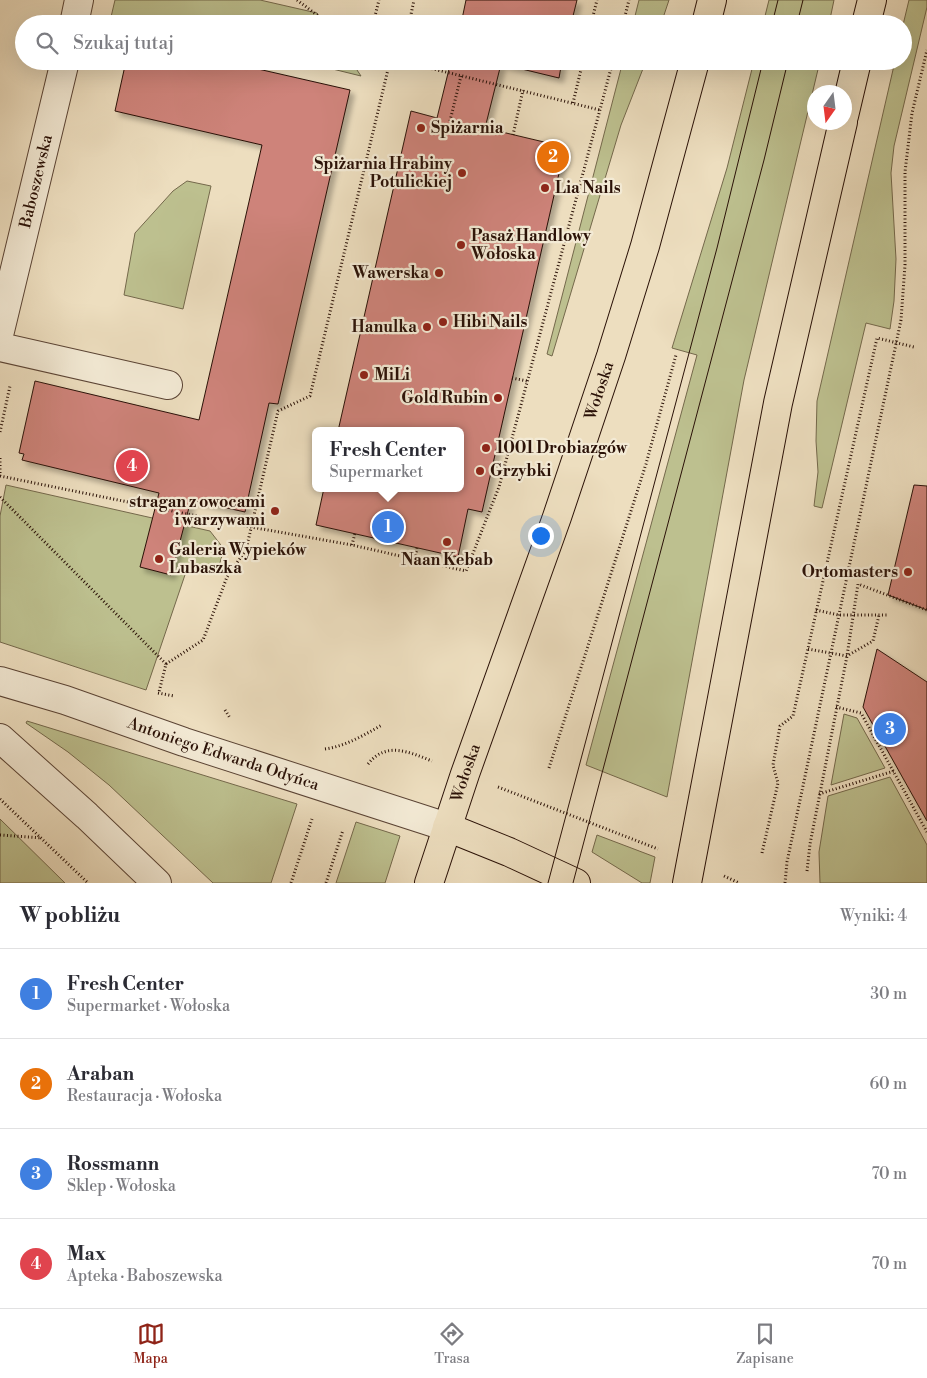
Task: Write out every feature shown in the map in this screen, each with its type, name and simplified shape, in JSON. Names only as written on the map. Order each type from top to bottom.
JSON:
[{"type":"main road","points":[[708,15],[712,0]]},
{"type":"main road","points":[[868,15],[872,0]]},
{"type":"main road","name":"Wołoska","points":[[428,883],[557,517],[611,356],[645,246],[694,70]]},
{"type":"main road","points":[[851,85],[855,70]]},
{"type":"main road","points":[[687,883],[778,403],[841,130]]},
{"type":"main road","points":[[447,827],[509,852],[576,883]]},
{"type":"street","points":[[76,15],[79,0]]},
{"type":"street","name":"Baboszewska","points":[[0,331],[63,70]]},
{"type":"street","points":[[0,347],[168,385]]},
{"type":"street","name":"Antoniego Edwarda Odyńca","points":[[0,681],[65,700],[184,742],[447,827]]},
{"type":"street","points":[[0,738],[87,816],[157,883]]},
{"type":"path","points":[[297,0],[317,15]]},
{"type":"path","points":[[375,15],[379,0]]},
{"type":"path","points":[[411,15],[414,0]]},
{"type":"path","points":[[593,15],[597,0]]},
{"type":"path","points":[[625,15],[629,0]]},
{"type":"path","points":[[785,883],[901,320],[906,265],[905,172],[912,113],[927,50]]},
{"type":"path","points":[[159,692],[166,664],[203,640],[227,577],[246,550],[278,411],[310,396],[388,70]]},
{"type":"path","points":[[437,70],[600,110]]},
{"type":"path","points":[[573,103],[581,70]]},
{"type":"path","points":[[0,458],[0,476],[352,546],[466,571],[499,487],[611,70]]},
{"type":"path","points":[[450,121],[461,76]]},
{"type":"path","points":[[513,135],[524,90]]},
{"type":"path","points":[[762,853],[778,782],[772,765],[780,726],[793,716],[877,338],[914,347]]},
{"type":"path","points":[[549,768],[646,464],[676,356]]},
{"type":"path","points":[[512,378],[527,381]]},
{"type":"path","points":[[0,497],[166,664]]},
{"type":"path","points":[[352,546],[355,533]]},
{"type":"path","points":[[414,560],[418,548]]},
{"type":"path","points":[[808,871],[810,844],[847,656],[858,584],[927,610]]},
{"type":"path","points":[[816,610],[853,616],[888,615]]},
{"type":"path","points":[[808,649],[847,656],[873,642],[879,614]]},
{"type":"path","points":[[836,707],[861,712],[927,832]]},
{"type":"path","points":[[225,710],[233,724]]},
{"type":"path","points":[[318,749],[335,748],[359,738],[382,724]]},
{"type":"path","points":[[365,768],[374,756],[388,750],[408,751]]},
{"type":"path","points":[[819,794],[894,771]]},
{"type":"path","points":[[510,792],[661,850]]},
{"type":"path","points":[[0,799],[88,883]]},
{"type":"path","points":[[290,883],[313,815]]},
{"type":"path","points":[[326,883],[345,823]]},
{"type":"path","points":[[0,834],[42,838]]},
{"type":"green space","points":[[115,0],[260,0],[317,13],[318,15],[111,15]]},
{"type":"green space","points":[[639,0],[669,0],[664,15],[635,15]]},
{"type":"green space","points":[[769,0],[834,0],[831,15],[765,15]]},
{"type":"green space","points":[[909,0],[927,0],[927,7],[894,146],[891,173],[896,259],[894,301],[890,329],[866,323],[822,508],[814,506],[818,472],[816,441],[817,401],[893,70],[912,70],[912,15],[905,15]]},
{"type":"green space","points":[[337,70],[357,70],[361,76]]},
{"type":"green space","points":[[621,70],[642,70],[621,125],[552,356],[547,354]]},
{"type":"green space","points":[[752,70],[818,70],[814,85],[807,85],[807,116],[744,380],[667,797],[586,765],[697,355],[672,348],[727,168]]},
{"type":"green space","points":[[187,181],[211,186],[183,309],[124,295],[135,233],[173,191]]},
{"type":"green space","points":[[6,485],[210,531],[224,549],[219,566],[214,564],[212,570],[189,563],[146,690],[0,642],[0,516]]},
{"type":"green space","points":[[844,714],[857,718],[885,768],[831,785]]},
{"type":"green space","points":[[27,721],[297,804],[271,883],[213,883],[109,785],[68,752],[26,723]]},
{"type":"green space","points":[[890,777],[927,845],[927,883],[820,883],[819,852],[828,796]]},
{"type":"green space","points":[[0,819],[65,883],[0,883]]},
{"type":"green space","points":[[356,822],[400,836],[385,883],[336,883]]},
{"type":"green space","points":[[597,835],[655,857],[650,883],[642,883],[592,852]]},
{"type":"building","points":[[466,0],[577,0],[573,15],[463,15]]},
{"type":"building","points":[[124,70],[262,70],[350,90],[278,404],[269,403],[245,512],[191,500],[171,575],[140,567],[159,493],[22,460],[24,454],[19,453],[35,381],[199,420],[262,145],[115,111]]},
{"type":"building","name":"Pasaż Handlowy Wołoska","points":[[449,70],[500,70],[485,128],[565,147],[482,512],[468,509],[458,557],[316,525],[323,492],[464,492],[464,427],[339,427],[411,111],[437,118]]},
{"type":"building","name":"Pasaż Handlowy Wołoska","points":[[526,70],[560,70],[559,78]]},
{"type":"building","points":[[914,485],[927,486],[927,610],[888,595]]},
{"type":"building","points":[[877,649],[927,682],[927,821],[863,707]]},
{"type":"tram line","points":[[774,15],[778,0]]},
{"type":"tram line","points":[[799,15],[803,0]]},
{"type":"tram line","points":[[548,883],[717,248],[761,70]]},
{"type":"tram line","points":[[573,883],[764,160],[786,70]]},
{"type":"place","name":"Spiżarnia","points":[[421,128]]},
{"type":"place","name":"Araban","points":[[553,157]]},
{"type":"place","name":"Spiżarnia Hrabiny Potulickiej","points":[[462,173]]},
{"type":"place","name":"Lia Nails","points":[[545,188]]},
{"type":"place","name":"Pasaż Handlowy Wołoska","points":[[461,245]]},
{"type":"place","name":"Wawerska","points":[[439,273]]},
{"type":"place","name":"Hibi Nails","points":[[443,322]]},
{"type":"place","name":"Hanulka","points":[[427,327]]},
{"type":"place","name":"MiLi","points":[[364,375]]},
{"type":"place","name":"Gold Rubin","points":[[498,398]]},
{"type":"place","name":"1001 Drobiazgów","points":[[486,448]]},
{"type":"place","name":"Max","points":[[132,466]]},
{"type":"place","name":"Grzybki","points":[[480,471]]},
{"type":"place","name":"stragan z owocami i warzywami","points":[[275,511]]},
{"type":"place","name":"Fresh Center","points":[[388,527]]},
{"type":"place","name":"Naan Kebab","points":[[447,542]]},
{"type":"place","name":"Galeria Wypieków Lubaszka","points":[[159,559]]},
{"type":"place","name":"Ortomasters","points":[[908,572]]},
{"type":"place","name":"Rossmann","points":[[890,729]]}]
